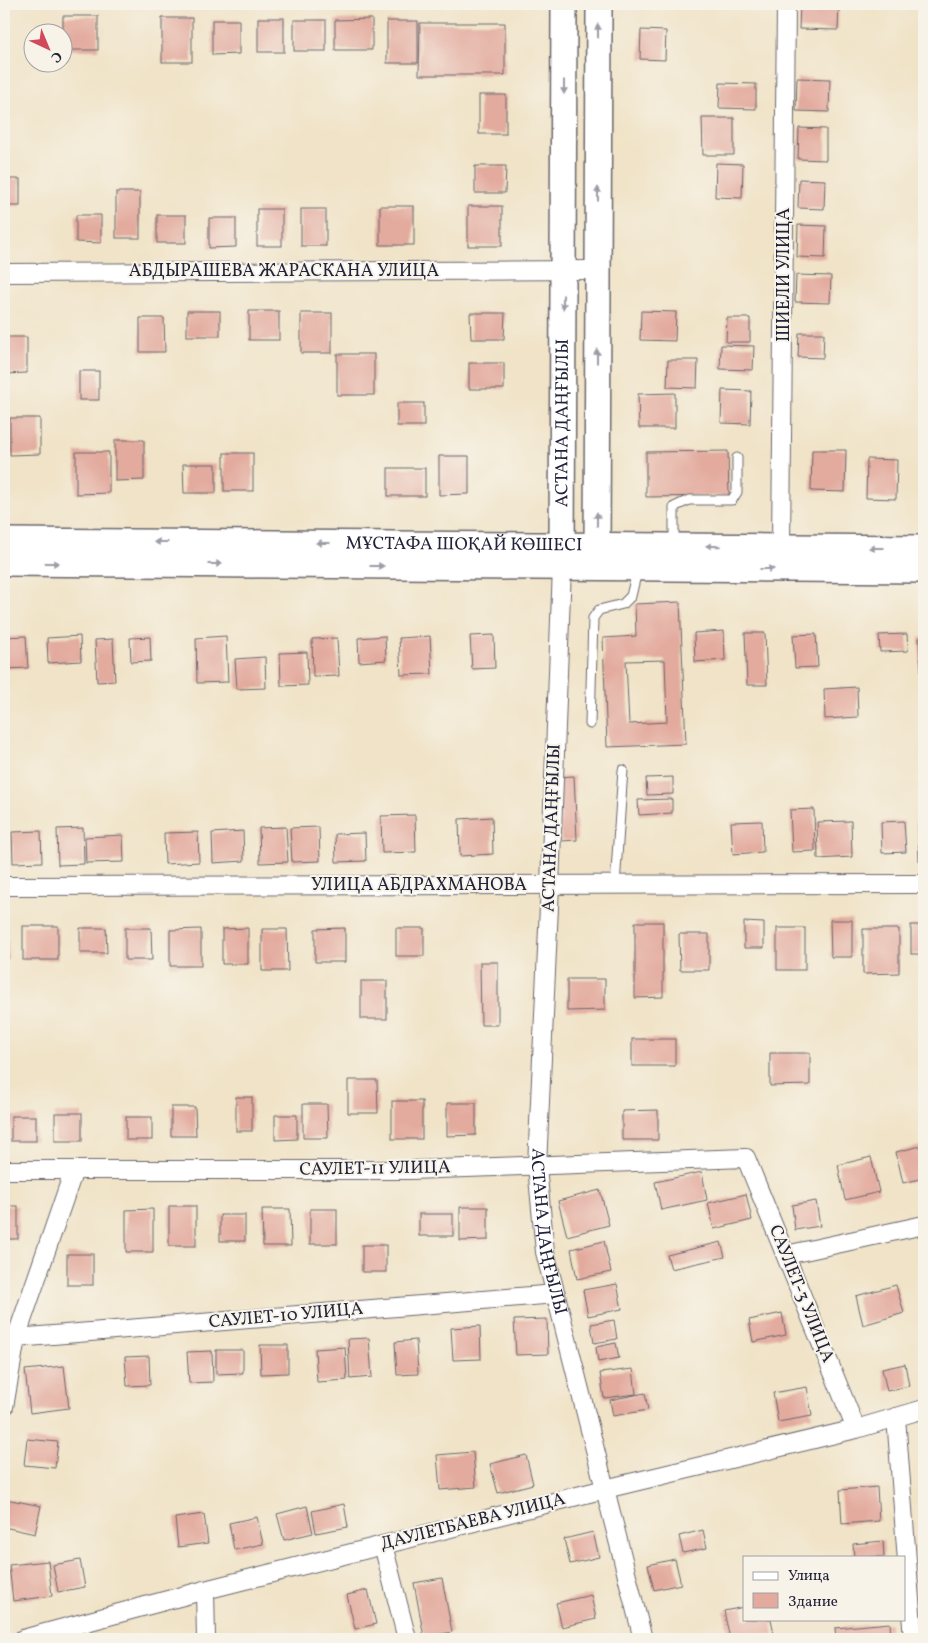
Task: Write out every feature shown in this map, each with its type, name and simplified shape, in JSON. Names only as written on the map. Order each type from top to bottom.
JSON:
[{"type":"street","name":"АСТАНА ДАҢҒЫЛЫ","points":[[564,4],[562,556],[537,1166],[545,1252],[644,1639]]},
{"type":"street","name":"АСТАНА ДАҢҒЫЛЫ","points":[[597,556],[598,4]]},
{"type":"street","name":"ШИЕЛИ УЛИЦА","points":[[781,547],[786,4]]},
{"type":"street","name":"АБДЫРАШЕВА ЖАРАСКАНА УЛИЦА","points":[[4,273],[598,270]]},
{"type":"street","name":"МҰСТАФА ШОҚАЙ КӨШЕСІ","points":[[4,541],[562,556]]},
{"type":"street","name":"МҰСТАФА ШОҚАЙ КӨШЕСІ","points":[[4,563],[597,556],[674,545],[924,548]]},
{"type":"street","name":"МҰСТАФА ШОҚАЙ КӨШЕСІ","points":[[597,556],[637,568],[924,570]]},
{"type":"street","name":"УЛИЦА АБДРАХМАНОВА","points":[[4,886],[924,884]]},
{"type":"street","name":"САУЛЕТ-11 УЛИЦА","points":[[4,1170],[411,1170],[746,1158]]},
{"type":"street","name":"САУЛЕТ-3 УЛИЦА","points":[[746,1158],[856,1429]]},
{"type":"street","points":[[4,1408],[16,1338],[74,1170]]},
{"type":"street","points":[[786,1254],[924,1225]]},
{"type":"street","name":"САУЛЕТ-10 УЛИЦА","points":[[16,1338],[556,1294]]},
{"type":"street","name":"ДАУЛЕТБАЕВА УЛИЦА","points":[[23,1639],[205,1590],[605,1489],[856,1429],[924,1409]]},
{"type":"street","points":[[896,1417],[913,1639]]},
{"type":"street","points":[[383,1545],[407,1639]]},
{"type":"street","points":[[205,1590],[206,1639]]},
{"type":"lane","points":[[674,545],[674,507],[689,500],[732,500],[736,492],[737,458]]},
{"type":"lane","points":[[590,724],[593,618],[599,610],[623,604],[630,596],[637,568]]},
{"type":"lane","points":[[615,885],[623,770]]},
{"type":"building","points":[[800,4],[839,4],[838,30],[799,29]]},
{"type":"building","points":[[63,16],[98,16],[98,50],[72,50],[72,22],[63,22]]},
{"type":"building","points":[[162,18],[192,18],[192,62],[162,62]]},
{"type":"building","points":[[258,18],[284,18],[284,52],[258,52]]},
{"type":"building","points":[[372,19],[372,50],[335,50],[335,20]]},
{"type":"building","points":[[212,20],[239,20],[239,54],[212,55]]},
{"type":"building","points":[[294,20],[326,20],[326,51],[294,51]]},
{"type":"building","points":[[387,21],[418,21],[418,63],[387,63]]},
{"type":"building","points":[[420,23],[505,23],[505,75],[419,75]]},
{"type":"building","points":[[641,30],[666,31],[665,60],[640,59]]},
{"type":"building","points":[[797,78],[830,79],[829,112],[796,111]]},
{"type":"building","points":[[720,83],[756,84],[756,109],[719,108]]},
{"type":"building","points":[[479,95],[506,95],[506,134],[479,134]]},
{"type":"building","points":[[702,118],[734,118],[734,155],[703,155]]},
{"type":"building","points":[[799,128],[826,129],[826,160],[798,159]]},
{"type":"building","points":[[716,163],[743,164],[742,198],[715,197]]},
{"type":"building","points":[[475,166],[506,166],[505,193],[475,193]]},
{"type":"building","points":[[4,179],[20,179],[20,206],[4,206]]},
{"type":"building","points":[[799,179],[825,180],[824,209],[798,208]]},
{"type":"building","points":[[116,192],[140,192],[140,238],[116,238]]},
{"type":"building","points":[[380,206],[414,206],[414,245],[380,245]]},
{"type":"building","points":[[468,206],[502,206],[502,246],[468,246]]},
{"type":"building","points":[[257,209],[282,209],[282,246],[257,246]]},
{"type":"building","points":[[301,209],[326,209],[326,246],[301,246]]},
{"type":"building","points":[[76,215],[101,215],[101,243],[76,242]]},
{"type":"building","points":[[157,215],[186,215],[186,243],[157,243]]},
{"type":"building","points":[[209,218],[236,218],[236,247],[209,248]]},
{"type":"building","points":[[798,225],[826,226],[825,258],[797,257]]},
{"type":"building","points":[[796,275],[831,276],[830,303],[795,302]]},
{"type":"building","points":[[187,311],[220,311],[220,336],[187,336]]},
{"type":"building","points":[[249,311],[279,311],[279,340],[249,340]]},
{"type":"building","points":[[641,311],[676,312],[675,341],[640,340]]},
{"type":"building","points":[[301,313],[332,313],[332,353],[301,353]]},
{"type":"building","points":[[470,313],[505,313],[504,339],[471,339]]},
{"type":"building","points":[[140,318],[164,318],[165,352],[140,352]]},
{"type":"building","points":[[727,318],[750,318],[750,342],[726,342]]},
{"type":"building","points":[[799,333],[824,333],[823,358],[798,357]]},
{"type":"building","points":[[4,337],[27,337],[27,373],[4,374]]},
{"type":"building","points":[[721,345],[754,346],[753,370],[720,369]]},
{"type":"building","points":[[337,354],[374,354],[374,395],[337,395]]},
{"type":"building","points":[[668,360],[698,360],[697,388],[667,387]]},
{"type":"building","points":[[469,363],[504,363],[504,389],[469,389]]},
{"type":"building","points":[[79,371],[99,371],[99,400],[79,400]]},
{"type":"building","points":[[722,390],[751,391],[750,424],[721,423]]},
{"type":"building","points":[[675,393],[675,428],[639,428],[638,394]]},
{"type":"building","points":[[397,403],[424,403],[424,426],[397,426]]},
{"type":"building","points":[[10,418],[40,418],[40,454],[10,455]]},
{"type":"building","points":[[115,440],[144,440],[144,480],[115,481]]},
{"type":"building","points":[[812,450],[846,450],[845,492],[811,491]]},
{"type":"building","points":[[728,451],[729,496],[646,497],[646,452]]},
{"type":"building","points":[[76,452],[109,452],[109,493],[76,494]]},
{"type":"building","points":[[224,453],[253,453],[253,491],[224,491]]},
{"type":"building","points":[[439,456],[469,456],[469,494],[439,495]]},
{"type":"building","points":[[867,459],[897,460],[896,499],[866,498]]},
{"type":"building","points":[[183,464],[216,464],[216,493],[184,493]]},
{"type":"building","points":[[388,468],[425,468],[425,496],[388,496]]},
{"type":"building","points":[[680,602],[686,744],[607,747],[603,638],[636,636],[635,604]],"holes":[[[665,660],[667,722],[629,724],[626,661]]]},
{"type":"building","points":[[724,631],[725,660],[695,662],[694,633]]},
{"type":"building","points":[[745,633],[765,633],[767,685],[747,685]]},
{"type":"building","points":[[816,634],[818,667],[795,668],[793,635]]},
{"type":"building","points":[[907,634],[908,651],[880,652],[879,635]]},
{"type":"building","points":[[494,635],[495,668],[472,669],[470,636]]},
{"type":"building","points":[[26,636],[28,668],[4,669],[4,637]]},
{"type":"building","points":[[80,636],[81,661],[48,663],[47,638]]},
{"type":"building","points":[[226,636],[228,682],[197,683],[196,638]]},
{"type":"building","points":[[385,636],[386,660],[359,662],[358,638]]},
{"type":"building","points":[[430,636],[432,674],[401,675],[399,638]]},
{"type":"building","points":[[150,637],[151,661],[131,662],[130,638]]},
{"type":"building","points":[[924,637],[924,672],[921,672],[919,638]]},
{"type":"building","points":[[337,638],[339,676],[313,677],[312,639]]},
{"type":"building","points":[[113,639],[115,681],[97,682],[95,640]]},
{"type":"building","points":[[307,652],[308,685],[281,686],[280,653]]},
{"type":"building","points":[[265,657],[266,688],[237,689],[235,659]]},
{"type":"building","points":[[857,687],[858,717],[825,719],[824,689]]},
{"type":"building","points":[[574,776],[577,840],[561,841],[559,777]]},
{"type":"building","points":[[673,777],[673,794],[647,795],[646,778]]},
{"type":"building","points":[[672,799],[672,813],[639,815],[638,800]]},
{"type":"building","points":[[814,809],[815,851],[792,852],[790,810]]},
{"type":"building","points":[[415,815],[416,852],[382,853],[381,816]]},
{"type":"building","points":[[492,817],[493,854],[460,856],[459,819]]},
{"type":"building","points":[[762,821],[763,852],[733,854],[731,822]]},
{"type":"building","points":[[851,821],[852,857],[818,859],[817,822]]},
{"type":"building","points":[[904,821],[906,852],[882,853],[881,822]]},
{"type":"building","points":[[918,824],[924,824],[924,861],[919,861]]},
{"type":"building","points":[[286,827],[288,862],[260,863],[259,828]]},
{"type":"building","points":[[319,827],[320,861],[292,862],[290,828]]},
{"type":"building","points":[[83,828],[84,864],[58,865],[57,829]]},
{"type":"building","points":[[41,831],[42,862],[13,863],[12,832]]},
{"type":"building","points":[[243,831],[244,861],[213,863],[212,833]]},
{"type":"building","points":[[198,832],[199,862],[165,864],[164,833]]},
{"type":"building","points":[[365,833],[366,861],[336,862],[335,834]]},
{"type":"building","points":[[123,835],[124,862],[86,863],[85,837]]},
{"type":"building","points":[[830,920],[852,920],[852,957],[831,957]]},
{"type":"building","points":[[635,922],[663,922],[663,997],[635,998]]},
{"type":"building","points":[[744,922],[764,923],[764,948],[744,948]]},
{"type":"building","points":[[4,925],[8,925],[8,959],[4,959]]},
{"type":"building","points":[[911,925],[924,925],[924,954],[911,954]]},
{"type":"building","points":[[23,926],[58,926],[58,960],[23,960]]},
{"type":"building","points":[[80,928],[106,928],[107,953],[80,953]]},
{"type":"building","points":[[125,928],[151,928],[152,960],[125,960]]},
{"type":"building","points":[[248,928],[248,964],[222,964],[222,929]]},
{"type":"building","points":[[345,928],[345,962],[315,962],[315,929]]},
{"type":"building","points":[[396,928],[424,928],[424,956],[396,956]]},
{"type":"building","points":[[777,928],[805,928],[805,970],[777,970]]},
{"type":"building","points":[[201,929],[201,966],[170,966],[170,930]]},
{"type":"building","points":[[262,929],[287,929],[288,971],[262,971]]},
{"type":"building","points":[[863,929],[899,929],[899,973],[863,974]]},
{"type":"building","points":[[679,934],[709,934],[709,970],[680,970]]},
{"type":"building","points":[[480,962],[498,962],[498,1025],[481,1025]]},
{"type":"building","points":[[567,979],[605,979],[605,1010],[567,1011]]},
{"type":"building","points":[[361,981],[387,981],[387,1019],[361,1019]]},
{"type":"building","points":[[632,1039],[675,1039],[675,1066],[632,1066]]},
{"type":"building","points":[[770,1053],[810,1053],[810,1085],[770,1086]]},
{"type":"building","points":[[348,1080],[377,1080],[378,1113],[348,1113]]},
{"type":"building","points":[[236,1097],[252,1097],[252,1131],[236,1131]]},
{"type":"building","points":[[392,1101],[422,1101],[422,1139],[392,1139]]},
{"type":"building","points":[[447,1103],[476,1103],[476,1135],[447,1136]]},
{"type":"building","points":[[303,1104],[327,1104],[328,1138],[303,1138]]},
{"type":"building","points":[[171,1107],[195,1107],[196,1136],[171,1136]]},
{"type":"building","points":[[658,1110],[658,1140],[622,1140],[622,1111]]},
{"type":"building","points":[[55,1113],[82,1113],[82,1141],[55,1141]]},
{"type":"building","points":[[275,1115],[297,1115],[297,1139],[275,1140]]},
{"type":"building","points":[[11,1116],[36,1116],[36,1141],[11,1141]]},
{"type":"building","points":[[126,1117],[152,1117],[152,1140],[126,1140]]},
{"type":"building","points":[[921,1146],[924,1178],[903,1183],[896,1152]]},
{"type":"building","points":[[871,1157],[879,1192],[845,1200],[838,1165]]},
{"type":"building","points":[[702,1172],[707,1200],[661,1210],[655,1182]]},
{"type":"building","points":[[600,1190],[609,1225],[567,1236],[558,1201]]},
{"type":"building","points":[[746,1194],[752,1220],[714,1229],[708,1203]]},
{"type":"building","points":[[816,1201],[820,1226],[795,1230],[792,1205]]},
{"type":"building","points":[[4,1206],[18,1206],[18,1239],[4,1239]]},
{"type":"building","points":[[169,1206],[196,1206],[196,1246],[169,1246]]},
{"type":"building","points":[[460,1207],[488,1207],[488,1240],[460,1241]]},
{"type":"building","points":[[153,1209],[153,1252],[126,1252],[126,1210]]},
{"type":"building","points":[[262,1209],[290,1209],[291,1246],[263,1246]]},
{"type":"building","points":[[310,1209],[337,1209],[337,1244],[310,1244]]},
{"type":"building","points":[[419,1214],[453,1214],[453,1236],[419,1236]]},
{"type":"building","points":[[220,1215],[245,1215],[245,1241],[220,1241]]},
{"type":"building","points":[[604,1241],[611,1272],[577,1279],[571,1249]]},
{"type":"building","points":[[721,1242],[725,1257],[671,1269],[667,1255]]},
{"type":"building","points":[[362,1245],[386,1245],[386,1272],[362,1272]]},
{"type":"building","points":[[67,1254],[93,1254],[93,1285],[67,1285]]},
{"type":"building","points":[[617,1284],[622,1309],[588,1316],[583,1290]]},
{"type":"building","points":[[896,1285],[904,1313],[863,1325],[856,1296]]},
{"type":"building","points":[[782,1313],[786,1335],[753,1342],[749,1320]]},
{"type":"building","points":[[547,1319],[548,1354],[516,1355],[514,1320]]},
{"type":"building","points":[[614,1320],[617,1339],[594,1343],[591,1324]]},
{"type":"building","points":[[480,1326],[481,1359],[453,1360],[451,1328]]},
{"type":"building","points":[[369,1338],[372,1377],[350,1379],[348,1339]]},
{"type":"building","points":[[416,1340],[418,1374],[397,1375],[395,1342]]},
{"type":"building","points":[[616,1343],[619,1358],[598,1362],[596,1347]]},
{"type":"building","points":[[260,1345],[288,1345],[288,1373],[261,1374]]},
{"type":"building","points":[[345,1347],[347,1380],[317,1382],[315,1349]]},
{"type":"building","points":[[216,1350],[243,1350],[243,1373],[216,1374]]},
{"type":"building","points":[[212,1351],[213,1382],[189,1383],[187,1352]]},
{"type":"building","points":[[149,1356],[150,1385],[127,1386],[125,1357]]},
{"type":"building","points":[[905,1364],[909,1386],[887,1391],[882,1369]]},
{"type":"building","points":[[64,1366],[69,1408],[30,1413],[25,1370]]},
{"type":"building","points":[[633,1369],[636,1394],[604,1398],[600,1373]]},
{"type":"building","points":[[807,1387],[812,1416],[778,1422],[773,1393]]},
{"type":"building","points":[[645,1393],[648,1410],[613,1416],[610,1400]]},
{"type":"building","points":[[27,1439],[58,1442],[55,1468],[24,1465]]},
{"type":"building","points":[[473,1452],[476,1487],[440,1490],[437,1455]]},
{"type":"building","points":[[526,1455],[533,1484],[498,1493],[490,1464]]},
{"type":"building","points":[[877,1487],[879,1521],[842,1524],[840,1490]]},
{"type":"building","points":[[6,1499],[41,1506],[35,1534],[4,1527]]},
{"type":"building","points":[[344,1504],[348,1527],[316,1533],[312,1511]]},
{"type":"building","points":[[307,1506],[313,1533],[284,1540],[277,1514]]},
{"type":"building","points":[[204,1514],[208,1543],[178,1547],[175,1518]]},
{"type":"building","points":[[257,1517],[263,1544],[234,1550],[229,1523]]},
{"type":"building","points":[[703,1530],[707,1548],[683,1553],[679,1536]]},
{"type":"building","points":[[593,1532],[599,1557],[570,1564],[564,1539]]},
{"type":"building","points":[[883,1541],[884,1556],[854,1556],[853,1544]]},
{"type":"building","points":[[675,1559],[681,1584],[654,1590],[648,1565]]},
{"type":"building","points":[[80,1560],[85,1587],[58,1592],[53,1565]]},
{"type":"building","points":[[48,1561],[52,1596],[13,1601],[9,1565]]},
{"type":"building","points":[[442,1578],[452,1632],[424,1637],[414,1583]]},
{"type":"building","points":[[368,1590],[376,1624],[355,1629],[347,1595]]},
{"type":"building","points":[[591,1595],[596,1619],[562,1627],[556,1603]]},
{"type":"building","points":[[743,1607],[743,1620],[771,1620],[774,1634],[747,1639],[730,1639],[724,1611]]},
{"type":"building","points":[[890,1623],[891,1638],[836,1639],[835,1628]]}]
